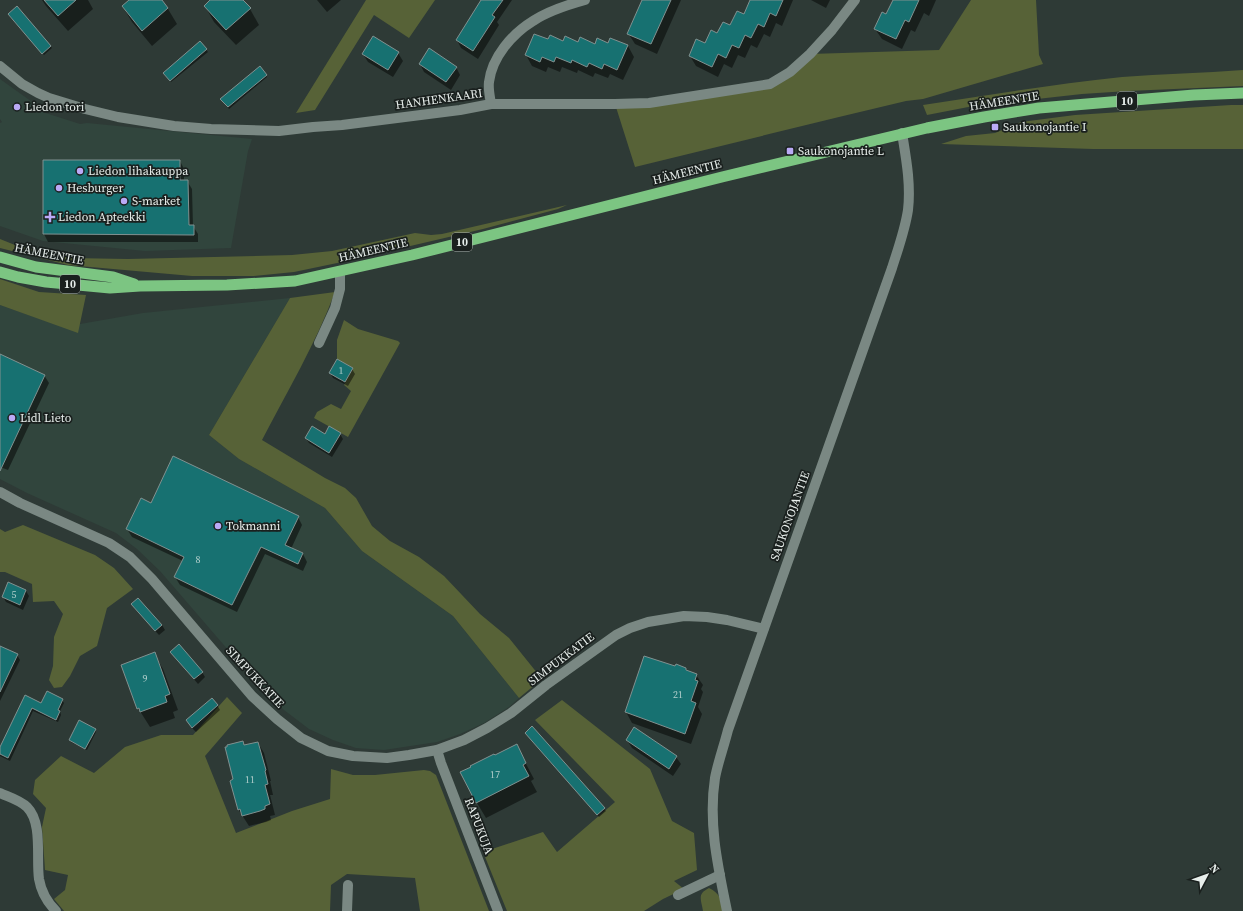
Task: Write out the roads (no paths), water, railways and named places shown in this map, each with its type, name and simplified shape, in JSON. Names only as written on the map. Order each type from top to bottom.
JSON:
[{"type":"highway","name":"HÄMEENTIE","points":[[0,272],[46,282],[103,287],[227,285],[295,281],[420,253],[902,133],[1039,108],[1194,95],[1243,93]]},
{"type":"highway","name":"HÄMEENTIE","points":[[0,257],[36,267],[113,277],[140,286]]},
{"type":"street","points":[[490,104],[488,83],[492,67],[503,49],[516,33],[533,20],[562,7],[584,0]]},
{"type":"street","name":"HANHENKAARI","points":[[1,65],[22,84],[49,98],[118,117],[203,129],[279,131],[342,125],[460,110],[490,104],[648,103],[770,84],[790,72],[810,54],[832,30],[855,0]]},
{"type":"street","name":"SAUKONOJANTIE","points":[[727,911],[714,843],[712,815],[715,778],[728,730],[892,268],[904,228],[908,211],[908,167],[902,133]]},
{"type":"street","points":[[319,343],[335,308],[340,289],[340,272]]},
{"type":"street","name":"SIMPUKKATIE","points":[[0,492],[20,503],[109,543],[130,558],[152,579],[252,696],[277,719],[301,738],[328,751],[353,756],[387,758],[437,750],[464,740],[511,713],[546,685],[616,635],[630,628],[648,622],[684,616],[727,620],[764,629]]},
{"type":"street","name":"RAPUKUJA","points":[[437,750],[498,911]]},
{"type":"street","points":[[0,793],[21,802],[28,808],[33,816],[36,826],[39,878],[47,900],[56,911]]},
{"type":"street","points":[[678,896],[720,875]]},
{"type":"street","points":[[347,911],[348,885]]},
{"type":"place","name":"Liedon tori","points":[[17,107]]},
{"type":"place","name":"Saukonojantie I","points":[[995,127]]},
{"type":"place","name":"Saukonojantie L","points":[[790,151]]},
{"type":"place","name":"Liedon lihakauppa","points":[[80,171]]},
{"type":"place","name":"Hesburger","points":[[59,188]]},
{"type":"place","name":"S-market","points":[[124,201]]},
{"type":"place","name":"Liedon Apteekki","points":[[50,217]]},
{"type":"place","name":"Lidl Lieto","points":[[12,418]]},
{"type":"place","name":"Tokmanni","points":[[218,526]]}]
